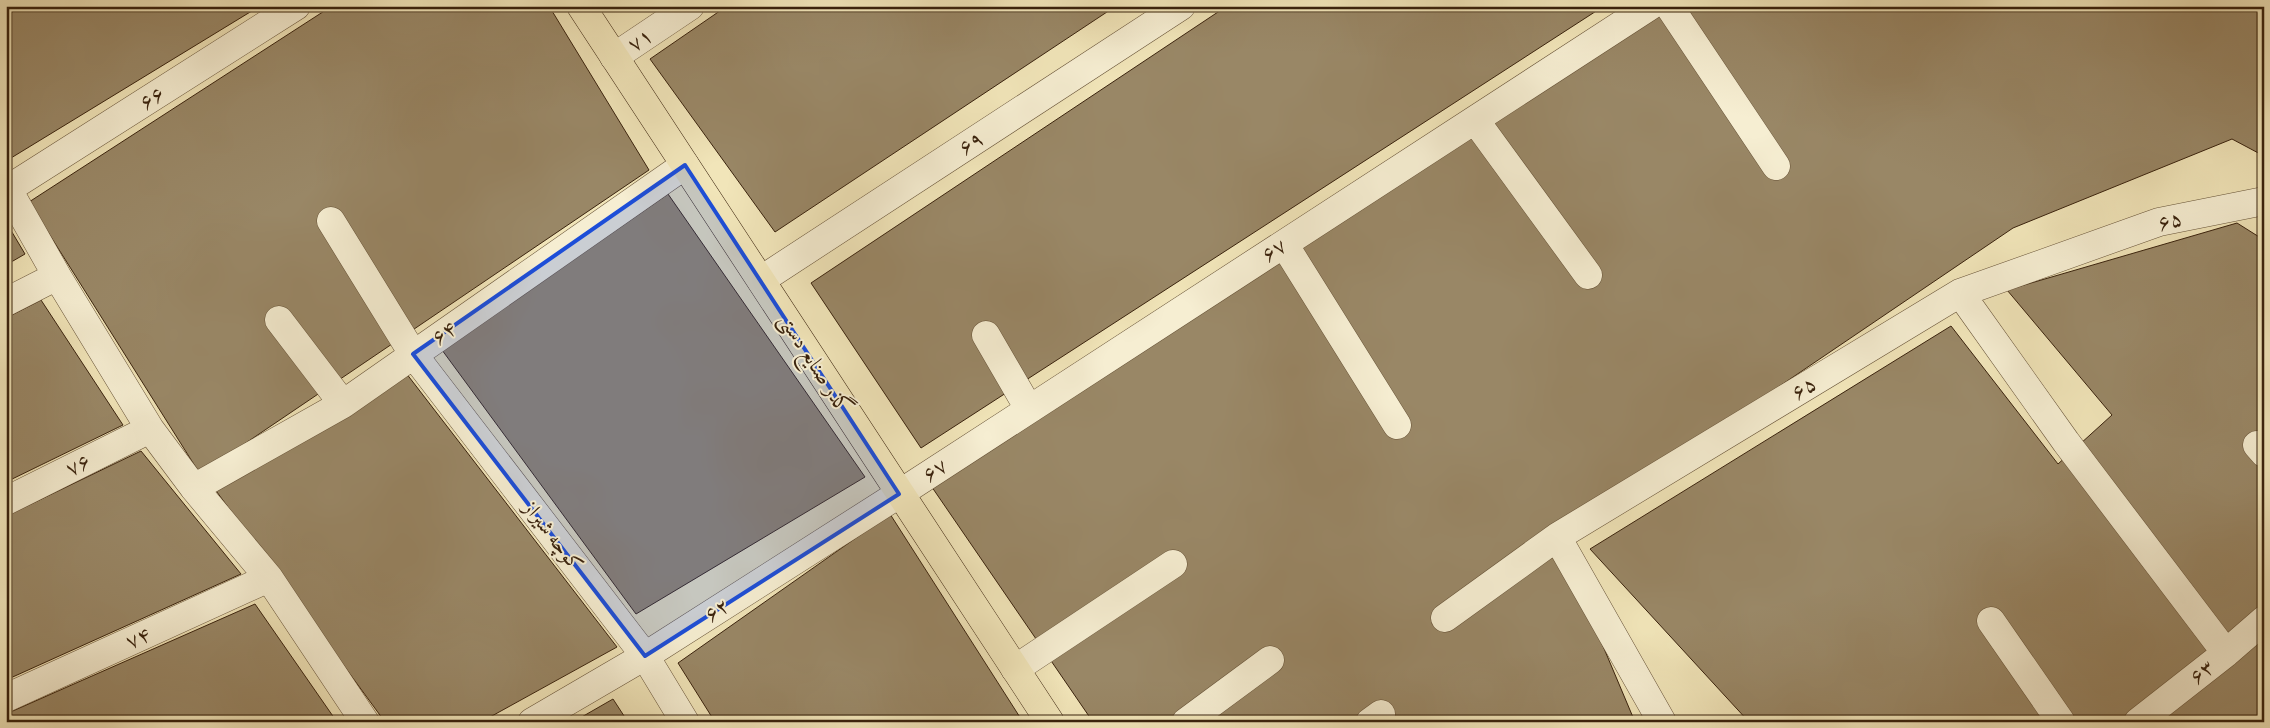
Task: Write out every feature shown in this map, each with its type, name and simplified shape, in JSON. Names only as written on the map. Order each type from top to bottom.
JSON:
[{"type":"main road","name":"گذر صنایع دستی","points":[[581,6],[1050,722]]},
{"type":"street","name":"۶۶","points":[[7,188],[296,6]]},
{"type":"street","name":"۷۱","points":[[614,57],[690,6]]},
{"type":"street","name":"۶۹","points":[[761,280],[1180,6]]},
{"type":"street","name":"۶۷","points":[[899,494],[1650,6]]},
{"type":"street","points":[[1669,6],[1776,166]]},
{"type":"street","points":[[1475,120],[1588,275]]},
{"type":"street","name":"۶۴","points":[[194,488],[343,404],[685,165]]},
{"type":"street","points":[[7,188],[57,276],[150,429],[194,488],[269,578],[365,722]]},
{"type":"street","name":"۶۵","points":[[1445,618],[1557,537],[1960,293],[2159,222],[2264,201]]},
{"type":"street","name":"کوچه شیراز","points":[[332,221],[413,354],[645,656],[685,722]]},
{"type":"street","points":[[1284,244],[1397,425]]},
{"type":"street","points":[[6,302],[57,276]]},
{"type":"street","points":[[1960,293],[2066,442],[2226,653]]},
{"type":"street","points":[[279,320],[343,404]]},
{"type":"street","points":[[986,335],[1029,408]]},
{"type":"street","name":"۷۶","points":[[6,501],[150,429]]},
{"type":"street","name":"۶۲","points":[[532,722],[645,656],[899,494]]},
{"type":"street","points":[[1557,537],[1662,722]]},
{"type":"street","points":[[1015,669],[1173,564]]},
{"type":"street","name":"۷۴","points":[[6,698],[269,578]]},
{"type":"street","name":"۶۳","points":[[2138,722],[2226,653],[2264,620]]},
{"type":"street","points":[[1991,621],[2061,722]]},
{"type":"street","points":[[1186,722],[1270,660]]},
{"type":"highlighted area","points":[[685,165],[899,494],[645,656],[413,354]]},
{"type":"building","points":[[6,6],[260,6],[11,158],[6,150]]},
{"type":"building","points":[[332,6],[549,6],[649,170],[200,474],[29,202]]},
{"type":"building","points":[[727,6],[1116,6],[775,232],[650,59]]},
{"type":"building","points":[[1227,6],[1604,6],[921,448],[811,283]]},
{"type":"building","points":[[1651,6],[2264,6],[2264,156],[2232,139],[2013,228],[1557,537],[1635,722],[1093,722],[925,477]]},
{"type":"building","points":[[668,194],[865,477],[636,614],[442,350]]},
{"type":"building","points":[[6,222],[25,254],[6,265]]},
{"type":"building","points":[[2237,223],[2264,240],[2264,722],[1749,722],[1590,549],[1951,326],[2058,464],[2112,415],[2007,290]]},
{"type":"building","points":[[41,300],[123,425],[6,482],[6,318]]},
{"type":"building","points":[[406,373],[617,647],[481,722],[385,722],[214,488]]},
{"type":"building","points":[[141,451],[241,574],[6,680],[6,516]]},
{"type":"building","points":[[890,514],[1023,722],[715,722],[678,663]]},
{"type":"building","points":[[255,604],[337,722],[6,722],[6,714]]},
{"type":"building","points":[[613,699],[628,722],[573,722]]}]
